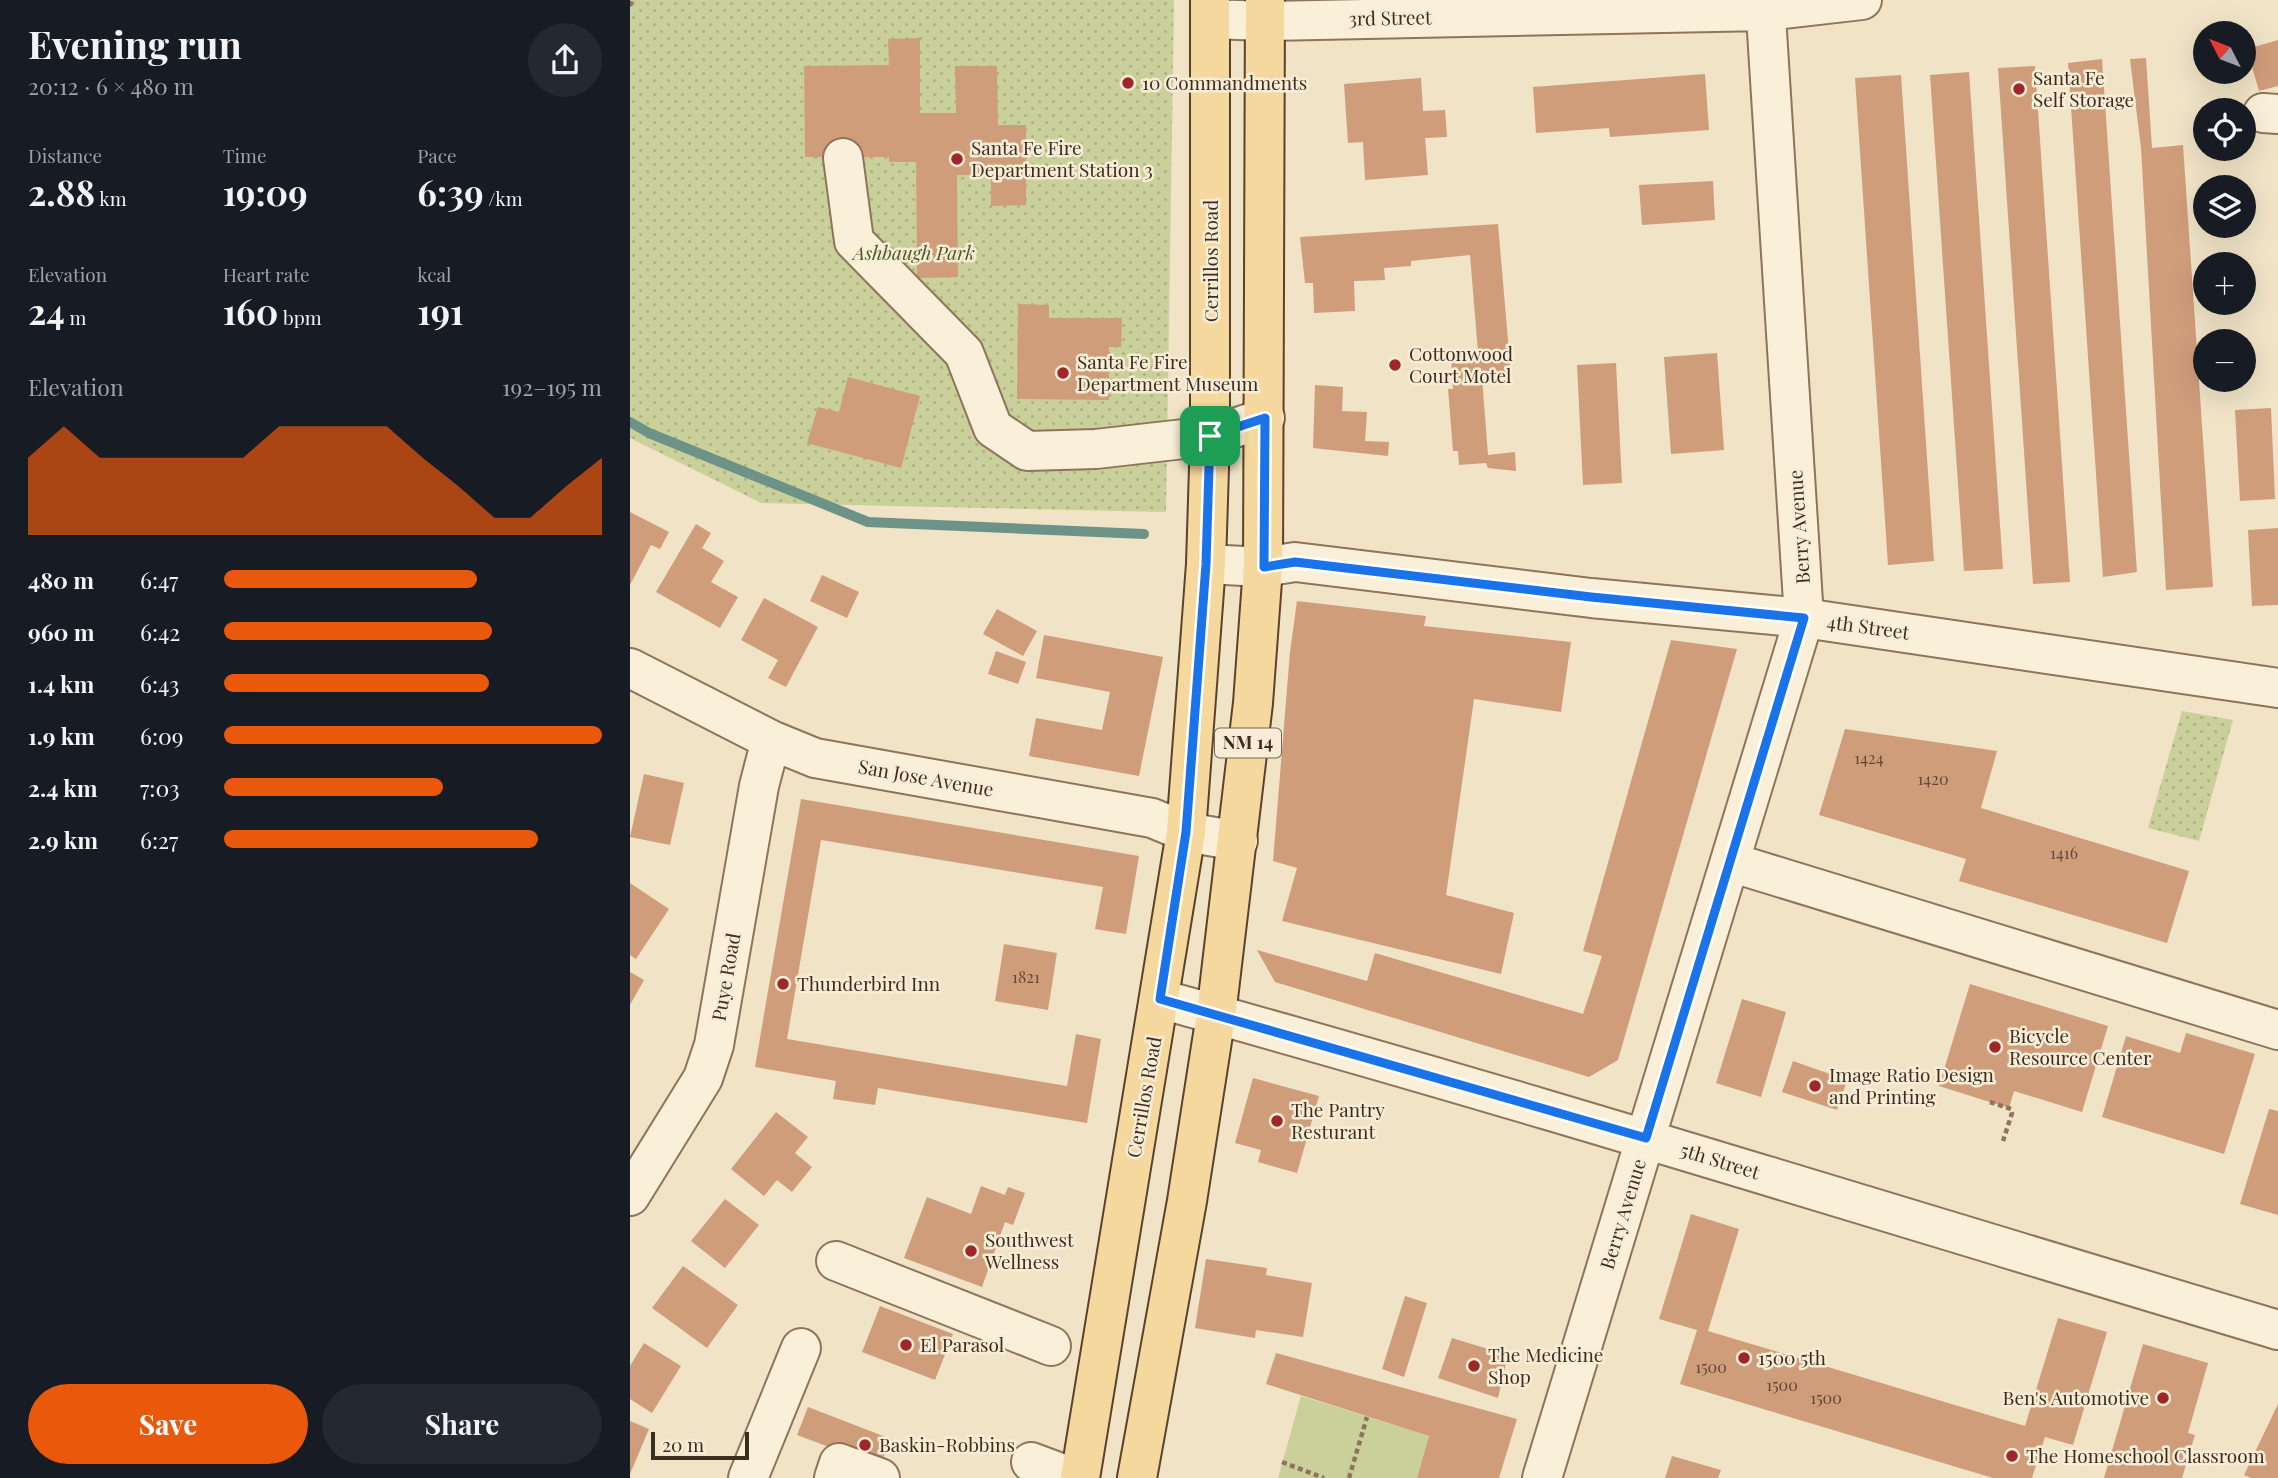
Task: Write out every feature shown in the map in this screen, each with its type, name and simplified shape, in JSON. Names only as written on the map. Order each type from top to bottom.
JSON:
[{"type":"main road","name":"Cerrillos Road","points":[[1080,1478],[1186,832],[1206,564],[1210,436],[1210,9]]},
{"type":"main road","name":"NM 14","points":[[1137,1478],[1187,1201],[1216,1015],[1238,841],[1264,567],[1265,10]]},
{"type":"street","name":"3rd Street","points":[[1210,9],[1765,6],[1862,0]]},
{"type":"street","name":"Berry Avenue","points":[[1542,1478],[1804,618],[1765,6]]},
{"type":"street","points":[[843,158],[854,241],[964,353],[993,428],[1027,451],[1096,449],[1210,436],[1265,418]]},
{"type":"street","name":"4th Street","points":[[1206,564],[1264,567],[1295,562],[1591,597],[1804,618],[2278,688]]},
{"type":"street","name":"San Jose Avenue","points":[[630,668],[771,740],[815,758],[1152,818],[1186,832],[1238,841]]},
{"type":"street","name":"Puye Road","points":[[630,1196],[702,1078],[714,1045],[759,786],[771,740]]},
{"type":"street","points":[[1730,862],[2278,1030]]},
{"type":"street","name":"5th Street","points":[[1160,999],[1646,1138],[2278,1330]]},
{"type":"street","points":[[836,1261],[1051,1346]]},
{"type":"street","points":[[748,1478],[801,1348]]},
{"type":"street","points":[[1031,1462],[1074,1478]]},
{"type":"street","points":[[834,1478],[839,1463],[880,1478]]},
{"type":"path","points":[[630,6],[632,0]]},
{"type":"path","points":[[1990,1102],[2011,1109],[2003,1140]]},
{"type":"path","points":[[1349,1478],[1367,1416]]},
{"type":"path","points":[[1282,1462],[1324,1478]]},
{"type":"green space","name":"Ashbaugh Park","points":[[630,0],[1174,0],[1166,512],[761,503],[630,438]]},
{"type":"green space","points":[[2182,711],[2233,720],[2199,841],[2148,828]]},
{"type":"green space","points":[[1301,1396],[1429,1436],[1417,1478],[1278,1478]]},
{"type":"building","name":"Santa Fe Fire Department Station 3","points":[[920,38],[920,113],[956,113],[955,66],[997,66],[998,125],[1026,125],[1026,205],[991,206],[991,175],[957,175],[958,277],[917,278],[916,162],[889,162],[889,157],[805,157],[804,66],[889,65],[888,39]]},
{"type":"building","points":[[2278,40],[2278,86],[2259,91],[2256,80],[2256,46]]},
{"type":"building","points":[[2146,58],[2152,148],[2183,145],[2195,329],[2193,329],[2193,392],[2200,392],[2213,587],[2166,590],[2141,148],[2130,59]]},
{"type":"building","points":[[2102,59],[2137,572],[2103,577],[2068,63]]},
{"type":"building","points":[[2035,66],[2070,582],[2033,584],[1998,68]]},
{"type":"building","points":[[1969,72],[2003,569],[1964,571],[1930,75]]},
{"type":"building","points":[[1705,74],[1709,130],[1610,137],[1609,128],[1536,133],[1533,87]]},
{"type":"building","points":[[1901,75],[1934,561],[1888,565],[1855,78]]},
{"type":"building","points":[[1421,78],[1423,111],[1445,110],[1447,137],[1425,138],[1428,175],[1365,180],[1363,142],[1348,143],[1344,84]]},
{"type":"building","points":[[1713,181],[1715,220],[1642,225],[1639,185]]},
{"type":"building","points":[[1498,224],[1511,375],[1482,378],[1488,455],[1515,452],[1516,471],[1488,468],[1486,463],[1459,465],[1458,451],[1453,451],[1448,389],[1453,389],[1451,355],[1478,352],[1470,255],[1411,261],[1411,266],[1384,268],[1385,280],[1354,281],[1355,311],[1314,313],[1313,283],[1305,283],[1300,237]]},
{"type":"building","name":"Santa Fe Fire Department Museum","points":[[1018,304],[1049,305],[1049,318],[1122,318],[1121,347],[1109,347],[1109,400],[1017,399]]},
{"type":"building","points":[[1717,353],[1724,450],[1671,454],[1664,357]]},
{"type":"building","points":[[1616,363],[1622,483],[1583,485],[1577,365]]},
{"type":"building","points":[[848,377],[920,396],[901,468],[807,443],[818,407],[839,412]]},
{"type":"building","points":[[1315,385],[1343,387],[1342,411],[1367,412],[1365,441],[1389,442],[1388,456],[1313,448]]},
{"type":"building","points":[[2271,408],[2275,499],[2240,501],[2235,410]]},
{"type":"building","points":[[630,512],[669,532],[660,549],[651,545],[630,585]]},
{"type":"building","points":[[696,524],[711,533],[702,548],[724,561],[711,582],[738,597],[720,628],[656,592]]},
{"type":"building","points":[[2278,528],[2278,605],[2252,606],[2248,530]]},
{"type":"building","points":[[822,575],[859,592],[847,618],[810,601]]},
{"type":"building","points":[[764,598],[818,627],[786,687],[768,678],[778,660],[741,640]]},
{"type":"building","points":[[1297,601],[1426,616],[1424,626],[1571,642],[1561,712],[1474,699],[1446,895],[1514,913],[1501,974],[1282,921],[1297,868],[1273,861],[1290,652]]},
{"type":"building","points":[[997,609],[1037,631],[1023,656],[983,634]]},
{"type":"building","points":[[1044,635],[1163,657],[1139,776],[1029,756],[1036,718],[1102,730],[1110,692],[1036,678]]},
{"type":"building","points":[[1671,640],[1737,649],[1618,1060],[1589,1077],[1275,982],[1257,950],[1367,981],[1375,953],[1583,1014],[1602,956],[1583,951]]},
{"type":"building","points":[[996,651],[1026,662],[1018,684],[988,674]]},
{"type":"building","points":[[1845,729],[1997,751],[1981,808],[2189,871],[2167,943],[1959,881],[1966,859],[1819,815]]},
{"type":"building","points":[[644,774],[684,783],[670,845],[630,837]]},
{"type":"building","name":"Thunderbird Inn","points":[[801,799],[1139,856],[1126,934],[1095,929],[1103,887],[821,840],[787,1039],[1067,1086],[1076,1034],[1101,1039],[1087,1123],[878,1088],[875,1105],[833,1099],[836,1081],[755,1067]]},
{"type":"building","points":[[630,883],[669,909],[636,959],[630,955]]},
{"type":"building","name":"Thunderbird Inn","points":[[1004,944],[1057,953],[1048,1010],[995,1001]]},
{"type":"building","points":[[630,972],[644,980],[630,1005]]},
{"type":"building","points":[[1970,984],[2108,1026],[2082,1112],[2014,1091],[2009,1108],[1939,1086]]},
{"type":"building","points":[[1742,999],[1786,1012],[1761,1097],[1716,1083]]},
{"type":"building","points":[[2186,1033],[2255,1054],[2224,1154],[2102,1117],[2126,1036],[2180,1053]]},
{"type":"building","name":"Image Ratio Design and Printing","points":[[1793,1061],[1847,1080],[1837,1110],[1782,1092]]},
{"type":"building","name":"The Pantry Resturant","points":[[1253,1078],[1319,1096],[1297,1173],[1258,1162],[1261,1150],[1235,1143]]},
{"type":"building","points":[[2269,1109],[2278,1111],[2278,1215],[2240,1204]]},
{"type":"building","points":[[776,1112],[808,1137],[795,1153],[812,1167],[792,1192],[777,1180],[764,1196],[731,1169]]},
{"type":"building","points":[[981,1186],[1005,1195],[1008,1187],[1025,1193],[1013,1225],[1005,1222],[982,1287],[904,1258],[927,1197],[971,1214]]},
{"type":"building","points":[[725,1199],[759,1225],[725,1268],[691,1241]]},
{"type":"building","name":"1500 5th","points":[[1691,1214],[1739,1229],[1708,1331],[2025,1426],[2058,1318],[2107,1332],[2073,1445],[2045,1437],[2032,1478],[1993,1478],[1680,1384],[1697,1330],[1659,1319]]},
{"type":"building","points":[[1206,1259],[1267,1268],[1266,1275],[1312,1283],[1303,1337],[1256,1330],[1255,1338],[1195,1328]]},
{"type":"building","points":[[683,1266],[738,1305],[707,1348],[652,1308]]},
{"type":"building","points":[[1405,1296],[1427,1303],[1404,1377],[1382,1369]]},
{"type":"building","points":[[880,1306],[953,1334],[935,1380],[862,1352]]},
{"type":"building","name":"The Medicine Shop","points":[[1452,1338],[1508,1355],[1498,1398],[1438,1378]]},
{"type":"building","points":[[644,1343],[681,1366],[652,1413],[630,1399],[630,1366]]},
{"type":"building","name":"Ben's Automotive","points":[[2143,1344],[2208,1363],[2188,1433],[2195,1435],[2182,1478],[2104,1478]]},
{"type":"building","points":[[1276,1353],[1517,1419],[1499,1478],[1417,1478],[1429,1436],[1266,1384]]},
{"type":"building","points":[[2278,1404],[2278,1478],[2251,1478],[2244,1475]]},
{"type":"building","points":[[808,1407],[891,1439],[880,1466],[797,1435]]},
{"type":"building","points":[[630,1421],[649,1429],[630,1474]]},
{"type":"building","points":[[1672,1456],[1721,1470],[1718,1478],[1665,1478]]},
{"type":"waterway","points":[[630,422],[649,433],[868,522],[1144,534]]},
{"type":"place","name":"10 Commandments","points":[[1128,83]]},
{"type":"place","name":"Santa Fe Self Storage","points":[[2019,89]]},
{"type":"place","name":"Santa Fe Fire Department Station 3","points":[[957,159]]},
{"type":"place","name":"Cottonwood Court Motel","points":[[1395,365]]},
{"type":"place","name":"Santa Fe Fire Department Museum","points":[[1063,373]]},
{"type":"place","name":"Thunderbird Inn","points":[[783,984]]},
{"type":"place","name":"Bicycle Resource Center","points":[[1995,1047]]},
{"type":"place","name":"Image Ratio Design and Printing","points":[[1815,1086]]},
{"type":"place","name":"The Pantry Resturant","points":[[1277,1121]]},
{"type":"place","name":"Southwest Wellness","points":[[971,1251]]},
{"type":"place","name":"El Parasol","points":[[906,1345]]},
{"type":"place","name":"1500 5th","points":[[1744,1358]]},
{"type":"place","name":"The Medicine Shop","points":[[1474,1366]]},
{"type":"place","name":"Ben's Automotive","points":[[2163,1398]]},
{"type":"place","name":"Baskin-Robbins","points":[[865,1445]]},
{"type":"place","name":"The Homeschool Classroom","points":[[2012,1456]]},
{"type":"route","points":[[1265,418],[1264,567],[1295,562],[1591,597],[1804,618],[1646,1138],[1160,999],[1186,832],[1206,564],[1210,436],[1265,418]]}]
